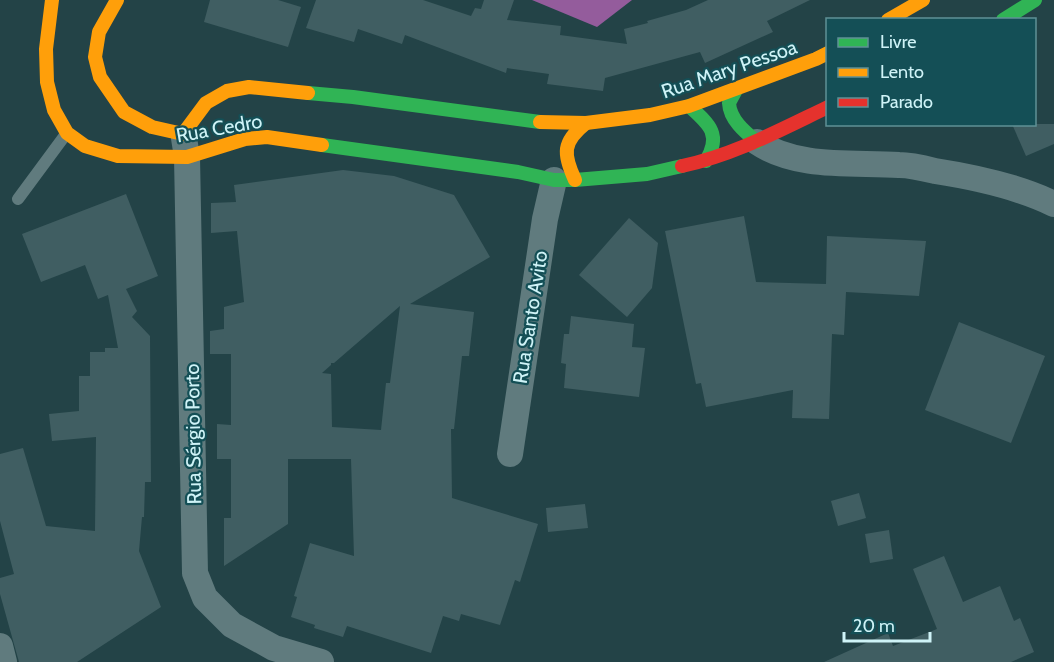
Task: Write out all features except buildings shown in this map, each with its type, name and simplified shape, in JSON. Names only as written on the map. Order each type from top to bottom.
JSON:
[{"type":"street","points":[[52,0],[45,49],[47,82],[54,110],[67,133]]},
{"type":"street","name":"Rua Cedro","points":[[117,0],[99,32],[95,57],[100,77],[124,112],[185,145]]},
{"type":"street","points":[[892,18],[923,0]]},
{"type":"street","points":[[1006,18],[1035,0]]},
{"type":"street","name":"Rua Mary Pessoa","points":[[533,122],[586,123],[650,115],[689,106],[826,54]]},
{"type":"street","name":"Rua Cedro","points":[[185,145],[206,103],[227,91],[249,87],[353,98],[533,122]]},
{"type":"street","points":[[736,90],[729,102],[730,112],[745,131],[769,150],[826,163],[900,165],[964,176],[1038,196],[1054,204]]},
{"type":"street","points":[[689,106],[706,121],[714,134],[713,147],[706,161]]},
{"type":"street","points":[[586,123],[574,131],[567,145],[564,180],[647,174],[706,161],[757,142],[826,108]]},
{"type":"street","points":[[533,122],[539,136]]},
{"type":"street","name":"Rua Cedro","points":[[67,133],[85,146],[118,156],[185,145],[267,136],[564,180]]},
{"type":"street","name":"Rua Sérgio Porto","points":[[185,145],[195,573],[205,598],[232,625],[274,648],[321,662]]},
{"type":"street","points":[[518,172],[535,162]]},
{"type":"street","name":"Rua Santo Avito","points":[[510,454],[545,219],[564,180]]},
{"type":"street","points":[[0,646],[4,662]]},
{"type":"lane","points":[[18,199],[67,133]]},
{"type":"shaded area","points":[[532,0],[632,0],[597,27]]},
{"type":"traffic: fast","points":[[1006,18],[1035,0]]},
{"type":"traffic: fast","points":[[736,90],[729,103],[732,115],[757,142]]},
{"type":"traffic: fast","points":[[308,93],[540,122]]},
{"type":"traffic: fast","points":[[689,106],[707,124],[713,136],[711,152],[706,161]]},
{"type":"traffic: fast","points":[[322,145],[518,172],[554,180],[647,174],[682,166]]},
{"type":"traffic: slow","points":[[52,0],[46,49],[47,82],[54,110],[67,133],[85,146],[118,156],[187,157],[245,139],[267,137],[322,145]]},
{"type":"traffic: slow","points":[[117,0],[99,32],[95,57],[100,77],[124,112],[152,127],[183,134],[206,103],[227,91],[249,87],[308,93]]},
{"type":"traffic: slow","points":[[892,18],[923,0]]},
{"type":"traffic: slow","points":[[540,122],[586,123],[650,115],[689,106],[826,54]]},
{"type":"traffic: slow","points":[[575,180],[568,163],[567,149],[572,136],[586,123]]},
{"type":"traffic: jam","points":[[682,166],[738,149],[826,108]]}]
